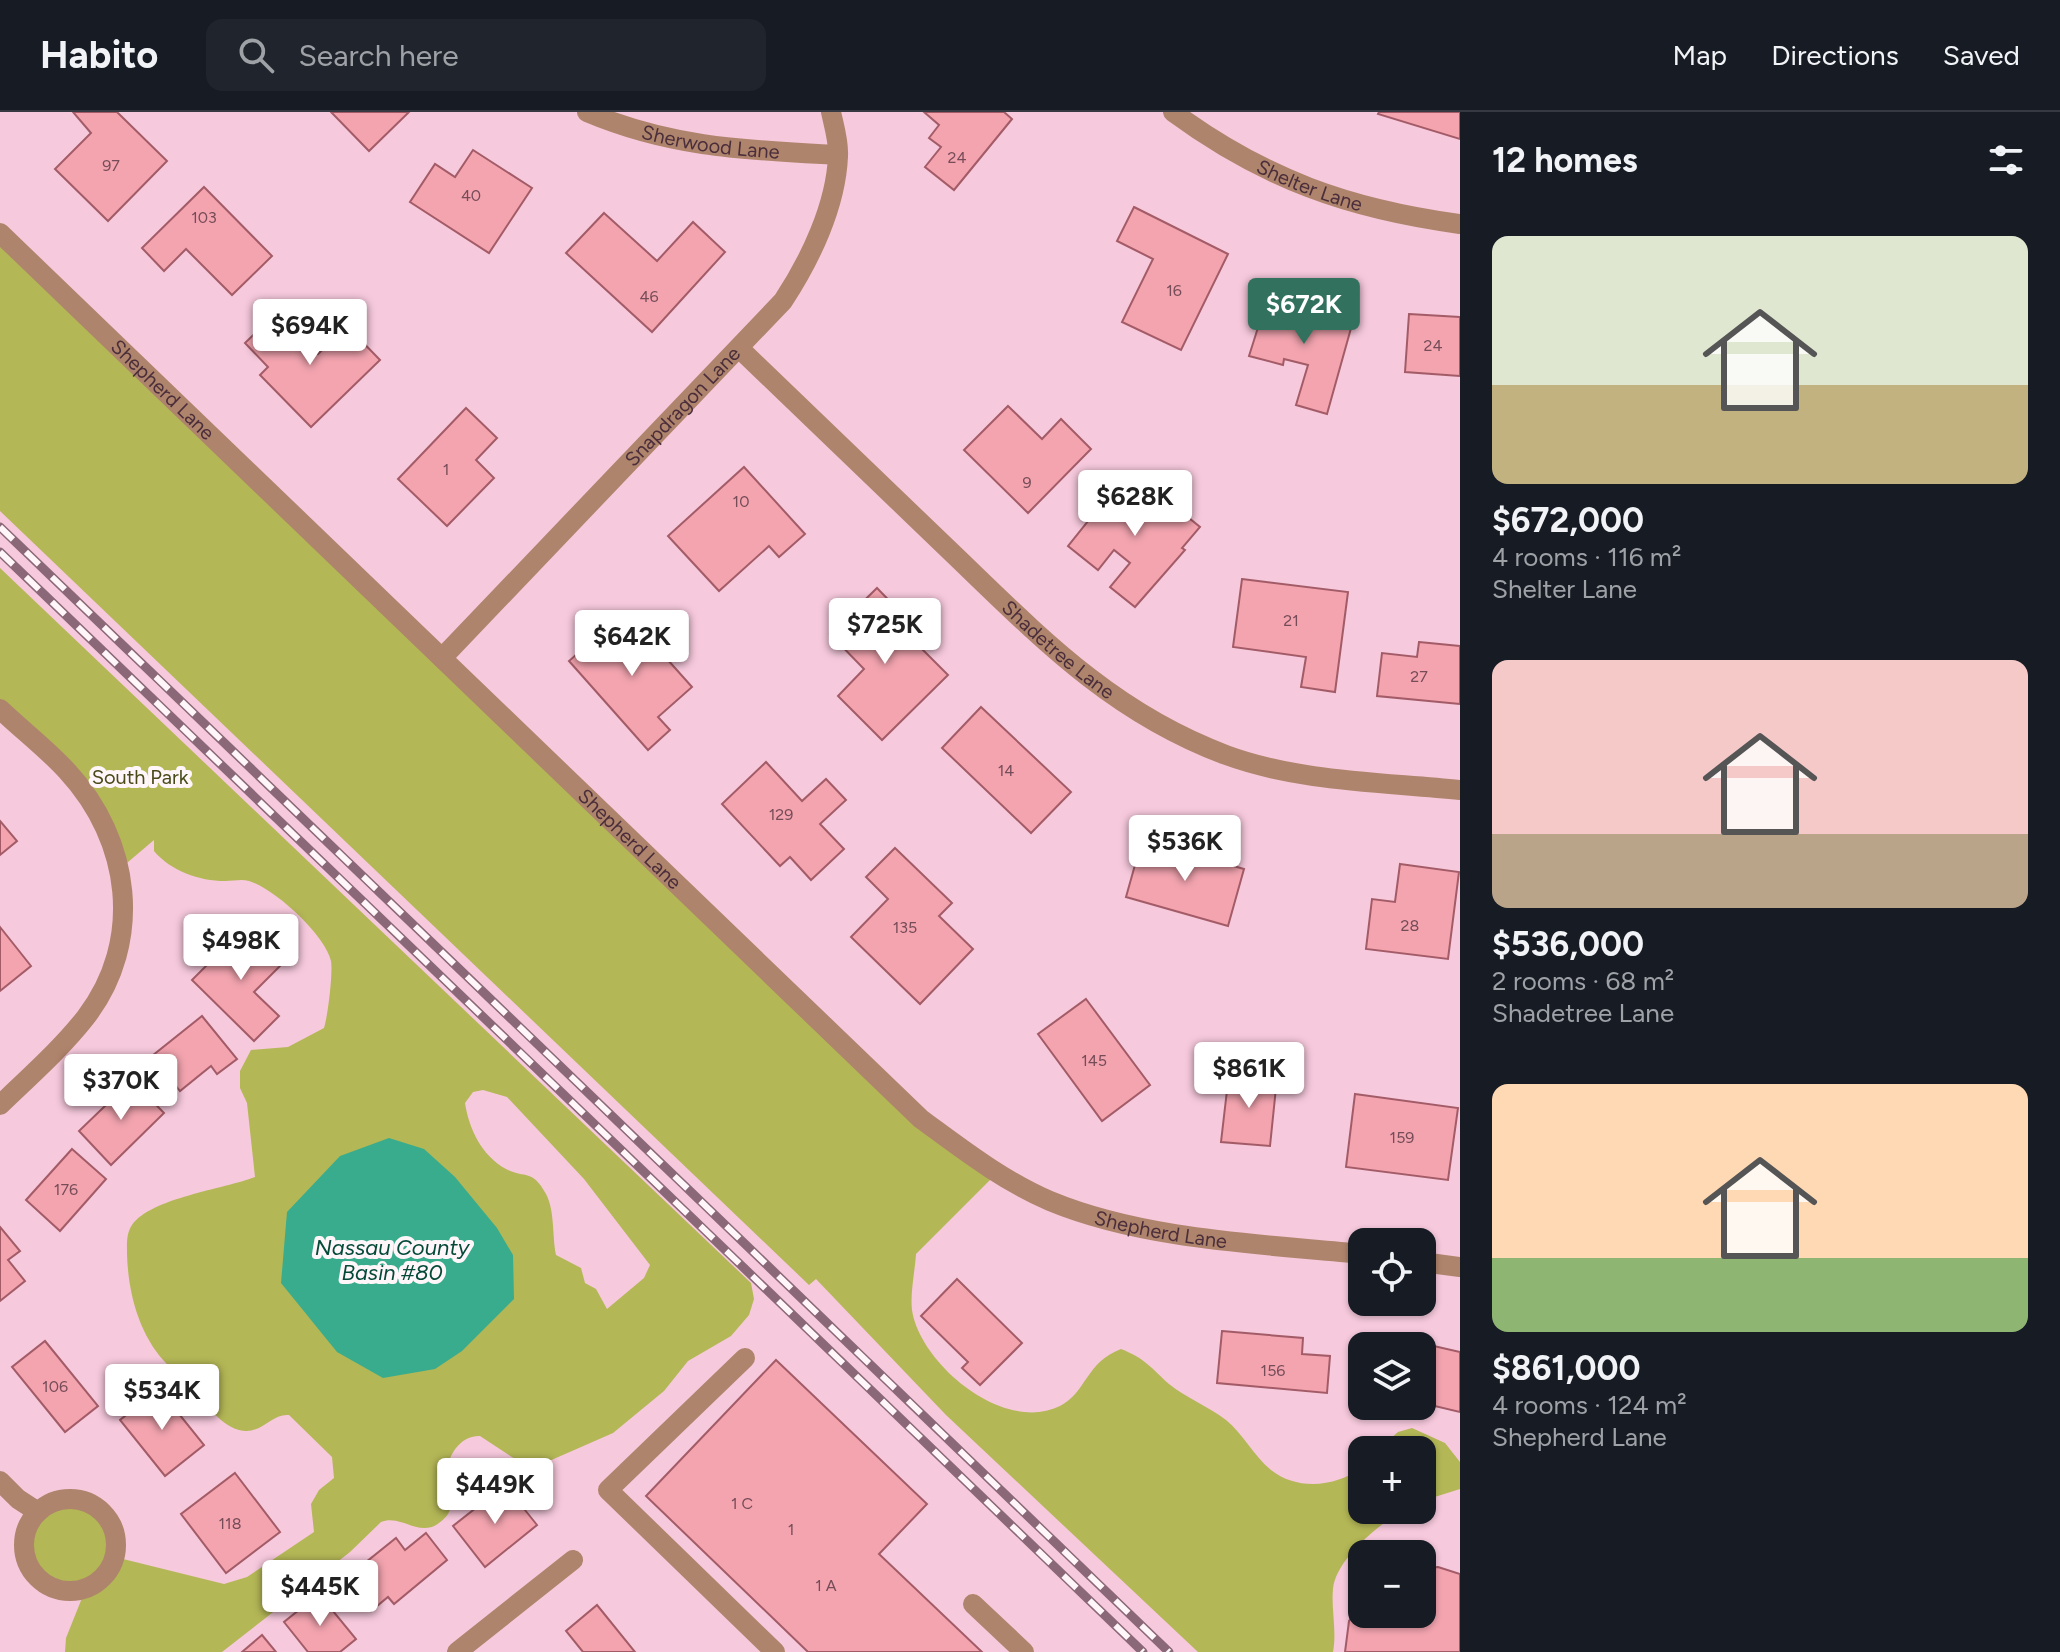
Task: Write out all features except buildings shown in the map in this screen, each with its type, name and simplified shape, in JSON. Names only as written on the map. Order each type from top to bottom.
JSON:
[{"type":"street","name":"Sherwood Lane","points":[[587,112],[633,131],[721,149],[838,155]]},
{"type":"street","name":"Snapdragon Lane","points":[[442,658],[783,301],[806,266],[824,222],[838,155],[831,112]]},
{"type":"street","name":"Shelter Lane","points":[[1173,112],[1217,144],[1295,184],[1393,215],[1460,224]]},
{"type":"street","name":"Shepherd Lane","points":[[0,233],[921,1119],[984,1165],[1049,1200],[1107,1220],[1235,1242],[1348,1253]]},
{"type":"street","name":"Shadetree Lane","points":[[740,349],[1045,642],[1103,691],[1151,721],[1228,755],[1299,772],[1460,790]]},
{"type":"street","points":[[0,709],[69,773],[104,823],[121,868],[123,899],[113,970],[86,1017],[0,1105]]},
{"type":"street","points":[[1436,1264],[1460,1267]]},
{"type":"street","points":[[745,1358],[608,1490],[775,1652]]},
{"type":"street","points":[[0,1481],[38,1512]]},
{"type":"street","points":[[80,1500],[106,1516],[116,1542],[109,1570],[98,1581],[73,1591],[47,1585],[36,1577],[24,1552],[29,1524],[38,1512],[50,1503],[80,1500]]},
{"type":"street","points":[[468,1649],[573,1560]]},
{"type":"street","points":[[973,1604],[1024,1652]]},
{"type":"green space","points":[[0,233],[993,1177],[916,1254],[912,1310],[918,1331],[948,1371],[968,1389],[991,1402],[1014,1410],[1038,1412],[1069,1400],[1100,1362],[1121,1349],[1142,1360],[1176,1389],[1226,1420],[1265,1464],[1281,1477],[1317,1484],[1348,1476],[1348,1524],[1383,1524],[1365,1540],[1348,1540],[1348,1558],[1333,1589],[1333,1652],[1198,1652],[946,1415],[816,1279],[809,1285],[0,511]]},
{"type":"green space","name":"South Park","points":[[0,568],[751,1283],[754,1299],[749,1315],[731,1336],[688,1361],[664,1391],[613,1433],[540,1465],[515,1459],[480,1436],[466,1439],[455,1450],[448,1464],[451,1503],[445,1518],[432,1527],[424,1528],[396,1521],[381,1522],[350,1552],[222,1652],[65,1652],[66,1638],[86,1588],[63,1589],[43,1582],[32,1571],[27,1548],[33,1527],[47,1512],[65,1502],[84,1501],[101,1508],[113,1527],[115,1557],[224,1584],[247,1577],[314,1532],[311,1504],[319,1490],[334,1478],[332,1457],[289,1415],[277,1417],[254,1430],[231,1427],[167,1364],[147,1337],[136,1310],[127,1243],[132,1225],[155,1208],[255,1177],[247,1103],[240,1088],[240,1071],[251,1050],[288,1047],[324,1028],[330,994],[331,961],[327,950],[298,914],[260,886],[246,880],[215,881],[186,874],[154,851],[154,840],[121,868],[104,823],[0,709]],"holes":[[[483,1090],[507,1097],[584,1179],[650,1265],[644,1278],[607,1309],[596,1289],[585,1283],[581,1268],[556,1255],[551,1208],[541,1186],[532,1177],[512,1172],[490,1157],[473,1132],[465,1103],[473,1092]]]},
{"type":"green space","points":[[1412,1428],[1430,1436],[1394,1436]]},
{"type":"green space","points":[[1436,1439],[1445,1443],[1460,1462],[1460,1489],[1436,1497]]},
{"type":"water","name":"Nassau County Basin #80","points":[[389,1138],[424,1149],[455,1177],[497,1228],[513,1255],[514,1299],[462,1351],[435,1369],[383,1378],[337,1352],[281,1283],[287,1212],[340,1156]]},
{"type":"railway","points":[[0,527],[1169,1652]]},
{"type":"railway","points":[[0,552],[1143,1652]]}]
